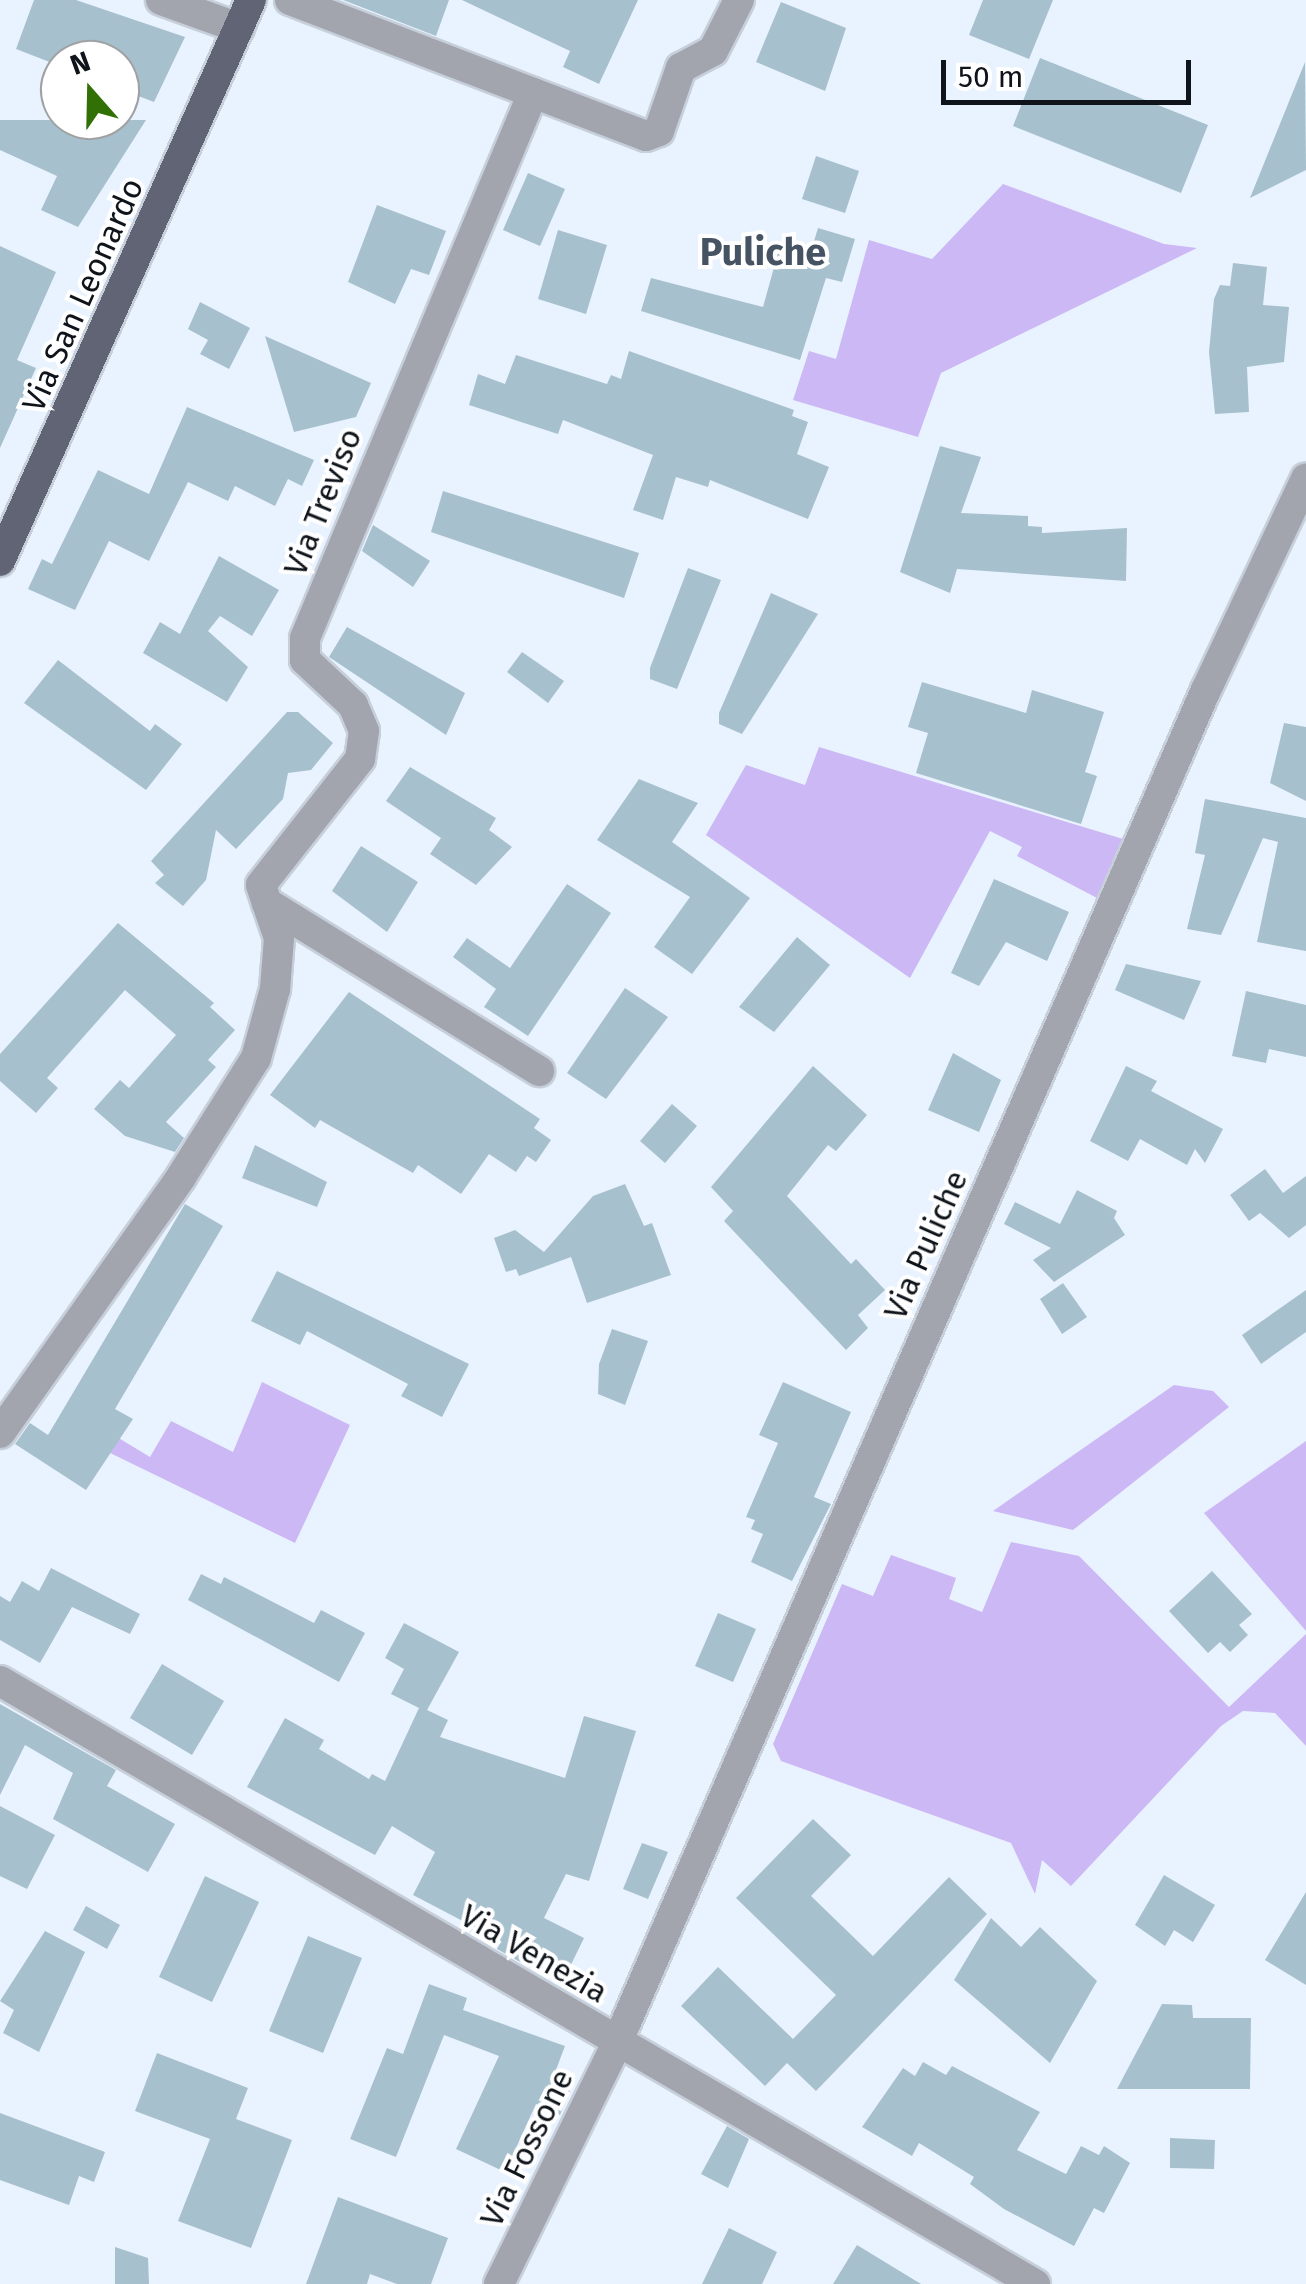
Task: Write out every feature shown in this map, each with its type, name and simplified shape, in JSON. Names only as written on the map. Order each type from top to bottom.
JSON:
[{"type":"main road","name":"Via San Leonardo","points":[[0,561],[245,14]]},
{"type":"street","points":[[161,0],[245,14]]},
{"type":"street","points":[[290,0],[646,136],[659,131],[681,68],[713,51],[739,0]]},
{"type":"street","name":"Via Treviso","points":[[267,903],[261,885],[360,759],[364,730],[353,705],[305,660],[305,638],[533,93]]},
{"type":"street","name":"Via Puliche","points":[[618,2043],[1206,690],[1306,478]]},
{"type":"street","points":[[267,903],[539,1071]]},
{"type":"street","points":[[0,1434],[256,1058],[276,989],[279,938],[267,903]]},
{"type":"street","name":"Via Venezia","points":[[0,1681],[1035,2284]]},
{"type":"street","name":"Via Fossone","points":[[499,2284],[618,2043]]},
{"type":"shaded area","points":[[1003,184],[1164,244],[1197,248],[941,373],[918,437],[793,400],[809,351],[836,359],[869,240],[932,259]]},
{"type":"shaded area","points":[[819,747],[1123,839],[1097,898],[1017,856],[1022,847],[990,831],[910,978],[706,835],[746,765],[805,785]]},
{"type":"shaded area","points":[[262,1382],[350,1425],[295,1543],[104,1450],[112,1434],[150,1457],[171,1421],[233,1452]]},
{"type":"shaded area","points":[[1174,1385],[1213,1391],[1229,1407],[1073,1530],[993,1511]]},
{"type":"shaded area","points":[[1306,1441],[1306,1631],[1204,1513]]},
{"type":"shaded area","points":[[1011,1542],[1079,1556],[1229,1707],[1306,1634],[1306,1746],[1275,1713],[1243,1711],[1221,1726],[1071,1886],[1042,1860],[1035,1894],[1011,1843],[781,1761],[773,1744],[842,1584],[873,1596],[891,1555],[956,1578],[949,1599],[982,1612]]},
{"type":"building","points":[[34,0],[76,0],[185,37],[154,102],[140,97],[140,40],[40,40],[40,58],[16,49]]},
{"type":"building","points":[[343,0],[449,0],[436,36]]},
{"type":"building","points":[[462,0],[638,0],[599,84],[563,67],[570,51]]},
{"type":"building","points":[[983,0],[1053,0],[1029,59],[969,35]]},
{"type":"building","points":[[781,2],[846,28],[825,91],[756,62]]},
{"type":"building","points":[[1040,58],[1208,125],[1181,193],[1013,126]]},
{"type":"building","points":[[1305,62],[1306,170],[1250,198]]},
{"type":"building","points":[[0,120],[40,120],[40,140],[133,140],[78,227],[41,210],[57,176],[0,150]]},
{"type":"building","points":[[816,156],[859,171],[845,213],[802,199]]},
{"type":"building","points":[[528,173],[565,189],[540,246],[503,230]]},
{"type":"building","points":[[377,205],[446,231],[429,275],[411,269],[395,304],[348,282]]},
{"type":"building","points":[[818,228],[855,239],[842,282],[826,278],[800,360],[641,311],[651,278],[763,307],[778,253],[808,261]]},
{"type":"building","points":[[558,230],[607,245],[586,314],[538,299]]},
{"type":"building","points":[[0,246],[56,272],[17,360],[36,368],[0,448]]},
{"type":"building","points":[[1233,263],[1267,267],[1263,305],[1289,307],[1284,362],[1247,367],[1249,412],[1215,414],[1209,352],[1214,299],[1220,285],[1230,286]]},
{"type":"building","points":[[200,302],[250,328],[229,369],[200,354],[208,340],[188,329]]},
{"type":"building","points":[[265,336],[371,383],[356,417],[294,432]]},
{"type":"building","points":[[629,351],[794,410],[792,416],[808,422],[797,454],[829,467],[808,519],[710,480],[708,487],[676,477],[663,520],[633,510],[653,455],[563,420],[558,434],[469,405],[478,374],[505,384],[516,355],[607,384],[611,375],[621,379]]},
{"type":"building","points":[[187,407],[314,460],[302,486],[288,479],[275,506],[235,486],[228,501],[188,482],[149,561],[109,541],[75,610],[28,589],[42,559],[52,564],[98,470],[149,494]]},
{"type":"building","points":[[940,446],[981,457],[961,513],[1028,516],[1028,526],[1042,527],[1042,533],[1127,528],[1126,581],[957,569],[950,593],[900,572]]},
{"type":"building","points":[[443,491],[639,553],[624,598],[431,532]]},
{"type":"building","points":[[373,525],[430,561],[413,587],[362,551]]},
{"type":"building","points":[[219,556],[279,590],[252,636],[220,616],[208,631],[248,667],[227,702],[143,653],[160,622],[180,634]]},
{"type":"building","points":[[688,568],[721,580],[677,689],[650,679],[650,668]]},
{"type":"building","points":[[771,593],[818,614],[742,734],[719,724],[719,713]]},
{"type":"building","points":[[347,627],[465,693],[446,735],[329,657]]},
{"type":"building","points":[[522,652],[564,681],[548,703],[507,672]]},
{"type":"building","points":[[58,660],[150,731],[155,724],[182,744],[146,790],[24,703]]},
{"type":"building","points":[[922,682],[1026,713],[1032,690],[1104,712],[1085,772],[1097,776],[1081,824],[916,773],[928,733],[908,727]]},
{"type":"building","points":[[287,712],[298,712],[333,743],[311,770],[288,773],[283,799],[236,849],[216,830],[206,880],[183,906],[155,883],[164,875],[151,861]]},
{"type":"building","points":[[1284,723],[1306,727],[1306,801],[1270,783]]},
{"type":"building","points":[[410,767],[496,818],[489,830],[512,847],[476,885],[430,854],[441,838],[386,801]]},
{"type":"building","points":[[639,779],[698,803],[672,842],[750,898],[692,974],[654,947],[690,897],[597,840]]},
{"type":"building","points":[[1205,799],[1306,818],[1306,951],[1257,942],[1278,842],[1263,838],[1221,935],[1187,929],[1205,855],[1195,853]]},
{"type":"building","points":[[361,846],[418,882],[387,932],[332,891]]},
{"type":"building","points":[[994,879],[1069,912],[1047,961],[1006,942],[979,986],[951,973]]},
{"type":"building","points":[[567,884],[611,913],[528,1036],[484,1007],[496,989],[453,957],[467,938],[510,968]]},
{"type":"building","points":[[118,923],[214,1003],[210,1007],[235,1030],[208,1060],[216,1067],[166,1122],[184,1138],[175,1152],[125,1136],[94,1109],[120,1080],[129,1088],[176,1035],[125,990],[47,1078],[58,1088],[36,1113],[0,1081],[0,1054]]},
{"type":"building","points":[[797,937],[830,965],[774,1032],[739,1007]]},
{"type":"building","points":[[1126,964],[1201,981],[1184,1020],[1115,990]]},
{"type":"building","points":[[625,988],[668,1017],[606,1099],[567,1073]]},
{"type":"building","points":[[1246,991],[1306,1005],[1306,1057],[1269,1049],[1266,1063],[1232,1056]]},
{"type":"building","points":[[349,992],[540,1119],[534,1128],[551,1140],[536,1162],[527,1156],[516,1172],[489,1154],[461,1194],[418,1165],[413,1173],[320,1120],[315,1128],[270,1095]]},
{"type":"building","points":[[953,1053],[1001,1080],[979,1132],[928,1110]]},
{"type":"building","points":[[813,1066],[867,1115],[836,1151],[828,1145],[787,1196],[851,1264],[856,1259],[885,1290],[858,1315],[868,1328],[846,1350],[724,1221],[733,1211],[711,1187]]},
{"type":"building","points":[[1126,1066],[1157,1081],[1151,1091],[1223,1129],[1205,1163],[1195,1149],[1187,1165],[1140,1139],[1128,1161],[1090,1141]]},
{"type":"building","points":[[672,1104],[697,1126],[665,1163],[640,1141]]},
{"type":"building","points":[[255,1145],[327,1182],[317,1207],[242,1178]]},
{"type":"building","points":[[1265,1169],[1283,1193],[1306,1176],[1306,1225],[1289,1238],[1260,1213],[1249,1221],[1230,1195]]},
{"type":"building","points":[[625,1184],[644,1226],[652,1223],[671,1275],[587,1303],[571,1257],[519,1276],[516,1269],[506,1272],[494,1238],[515,1230],[544,1252],[593,1196]]},
{"type":"building","points":[[1077,1190],[1117,1211],[1114,1218],[1125,1235],[1054,1282],[1033,1260],[1051,1248],[1004,1224],[1015,1202],[1060,1224]]},
{"type":"building","points":[[185,1204],[223,1226],[115,1409],[133,1419],[86,1490],[15,1444],[30,1423],[48,1435]]},
{"type":"building","points":[[277,1271],[469,1364],[442,1417],[401,1396],[408,1384],[307,1331],[300,1345],[251,1321]]},
{"type":"building","points":[[1063,1283],[1087,1317],[1062,1334],[1040,1299]]},
{"type":"building","points":[[1306,1290],[1306,1332],[1261,1364],[1242,1335]]},
{"type":"building","points":[[612,1329],[648,1341],[625,1405],[598,1394],[599,1364]]},
{"type":"building","points":[[783,1382],[851,1412],[814,1497],[831,1504],[792,1581],[751,1562],[763,1534],[751,1529],[755,1520],[746,1517],[778,1443],[759,1435]]},
{"type":"building","points":[[51,1568],[140,1614],[130,1634],[72,1607],[40,1663],[0,1640],[0,1596],[10,1602],[22,1581],[39,1591]]},
{"type":"building","points":[[1212,1571],[1252,1614],[1239,1625],[1248,1635],[1230,1652],[1220,1642],[1208,1653],[1169,1611]]},
{"type":"building","points":[[201,1574],[221,1584],[224,1577],[314,1623],[321,1610],[365,1633],[339,1682],[188,1600]]},
{"type":"building","points":[[718,1613],[756,1629],[733,1682],[695,1666]]},
{"type":"building","points":[[404,1623],[459,1652],[427,1710],[448,1720],[440,1737],[565,1778],[584,1716],[636,1731],[589,1881],[566,1874],[544,1918],[584,1938],[564,1979],[522,1963],[497,1949],[501,1941],[413,1895],[435,1852],[392,1826],[375,1855],[247,1787],[285,1718],[324,1740],[319,1749],[369,1779],[372,1774],[385,1781],[419,1708],[391,1694],[404,1669],[385,1658]]},
{"type":"building","points":[[162,1664],[224,1701],[192,1755],[130,1718]]},
{"type":"building","points":[[0,1704],[116,1770],[107,1786],[175,1824],[148,1872],[53,1819],[73,1773],[25,1745],[0,1795]]},
{"type":"building","points":[[0,1806],[55,1835],[27,1889],[0,1876]]},
{"type":"building","points":[[813,1819],[851,1855],[811,1896],[873,1956],[949,1877],[987,1914],[816,2091],[787,2063],[765,2086],[681,2006],[718,1967],[793,2039],[836,1995],[736,1898]]},
{"type":"building","points":[[642,1843],[668,1852],[648,1899],[623,1889]]},
{"type":"building","points":[[1164,1875],[1215,1905],[1193,1942],[1174,1930],[1165,1946],[1135,1925]]},
{"type":"building","points":[[205,1876],[259,1902],[212,2002],[159,1977]]},
{"type":"building","points":[[1306,1892],[1306,1985],[1265,1960]]},
{"type":"building","points":[[86,1906],[120,1925],[107,1949],[73,1930]]},
{"type":"building","points":[[991,1918],[1021,1947],[1040,1927],[1097,1981],[1050,2063],[954,1980]]},
{"type":"building","points":[[45,1931],[85,1952],[39,2052],[3,2033],[14,2010],[0,2001]]},
{"type":"building","points":[[308,1936],[362,1958],[323,2053],[269,2031]]},
{"type":"building","points":[[429,1984],[467,1998],[463,2010],[565,2046],[551,2083],[570,2091],[560,2115],[536,2104],[505,2172],[456,2149],[499,2056],[444,2035],[396,2157],[350,2139],[387,2048],[403,2054]]},
{"type":"building","points":[[1162,2004],[1192,2005],[1193,2018],[1251,2018],[1250,2089],[1117,2089]]},
{"type":"building","points":[[157,2053],[248,2088],[236,2119],[292,2140],[251,2248],[178,2221],[210,2139],[135,2111]]},
{"type":"building","points":[[923,2062],[946,2075],[952,2066],[1040,2112],[1017,2150],[1066,2174],[1081,2146],[1099,2155],[1104,2146],[1130,2163],[1104,2213],[1094,2208],[1074,2246],[1004,2209],[970,2184],[974,2177],[919,2143],[912,2156],[862,2127],[903,2068],[915,2076]]},
{"type":"building","points":[[0,2113],[105,2152],[94,2182],[79,2176],[69,2205],[0,2180]]},
{"type":"building","points":[[727,2126],[749,2139],[728,2188],[701,2174]]},
{"type":"building","points":[[1170,2138],[1215,2140],[1214,2169],[1170,2168]]},
{"type":"building","points":[[338,2197],[448,2238],[431,2284],[397,2284],[370,2274],[367,2284],[306,2284]]},
{"type":"building","points":[[729,2228],[777,2252],[762,2284],[702,2284]]},
{"type":"building","points":[[857,2245],[921,2284],[833,2284]]},
{"type":"building","points":[[115,2247],[148,2258],[149,2284],[115,2284]]},
{"type":"district","name":"Puliche","points":[[763,253]]}]
